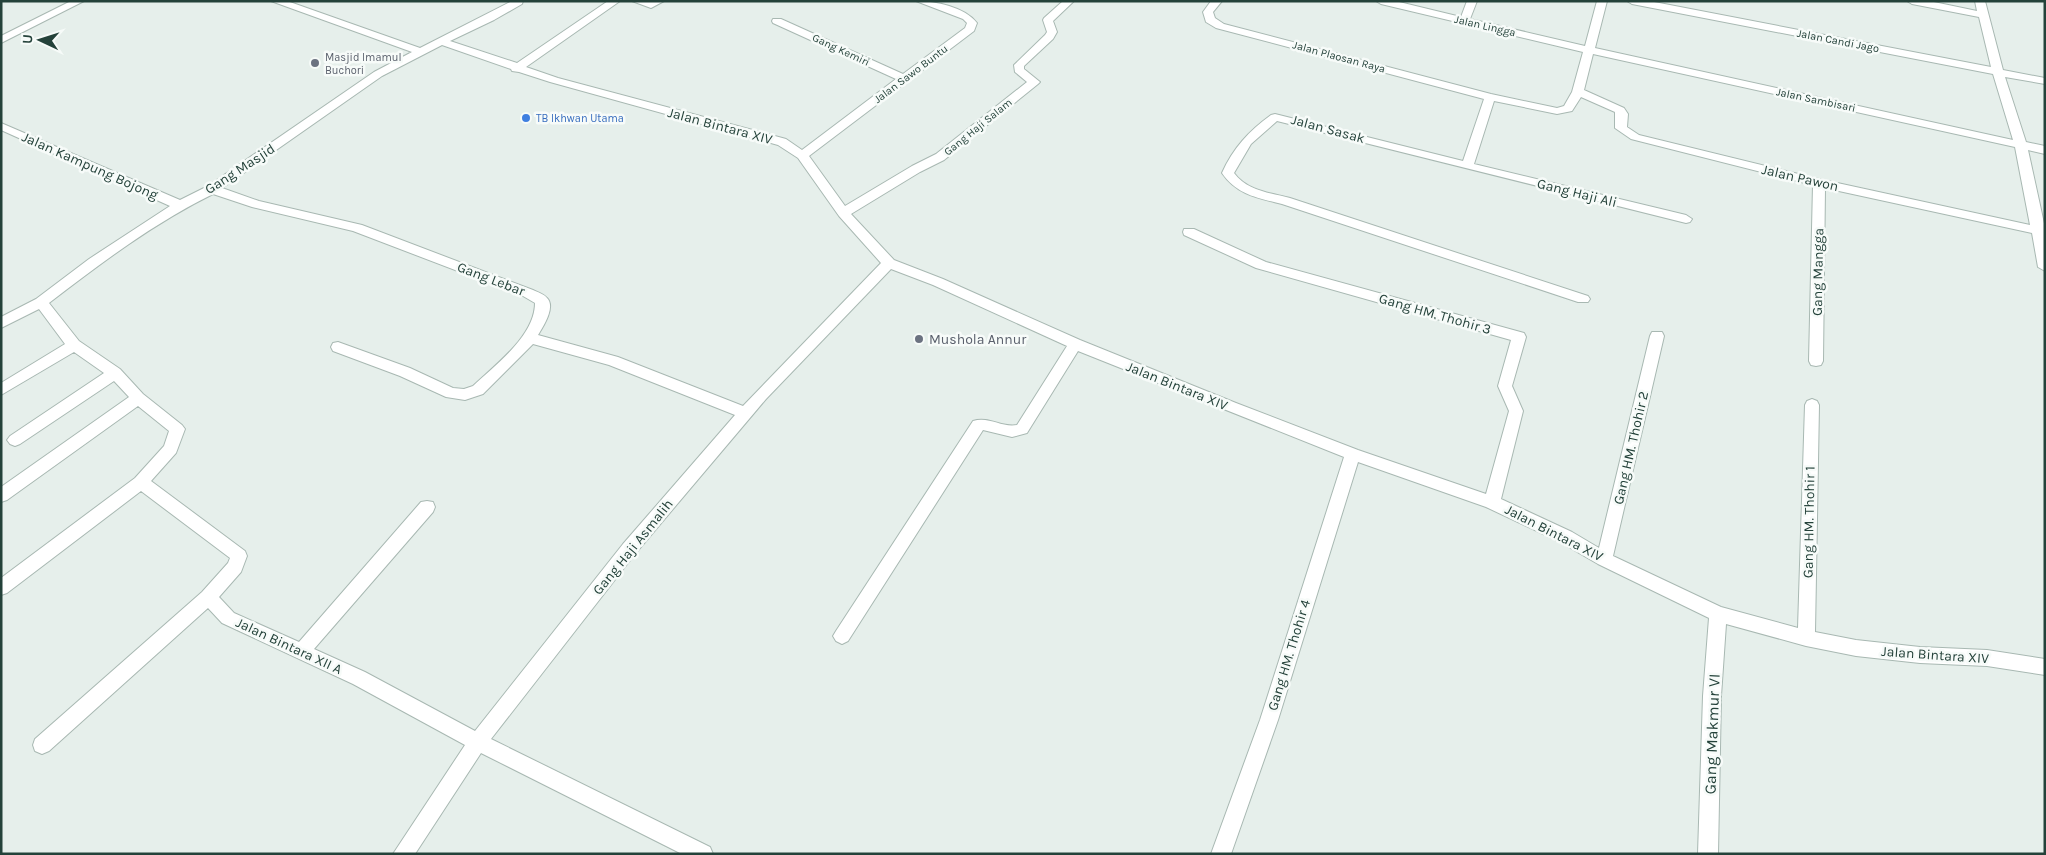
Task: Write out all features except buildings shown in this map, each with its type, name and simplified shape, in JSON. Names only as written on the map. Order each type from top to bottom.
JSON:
[{"type":"street","points":[[1,40],[79,1]]},
{"type":"street","points":[[276,1],[419,51]]},
{"type":"street","points":[[516,68],[615,1]]},
{"type":"street","points":[[637,1],[651,5],[658,1]]},
{"type":"street","name":"Jalan Sawo Buntu","points":[[802,155],[970,29],[972,23],[967,17],[921,1]]},
{"type":"street","name":"Gang Haji Salam","points":[[843,213],[916,169],[940,157],[1034,82],[1019,70],[1019,66],[1049,37],[1052,32],[1048,20],[1069,1]]},
{"type":"street","name":"Jalan Plaosan Raya","points":[[1217,1],[1208,12],[1210,20],[1220,26],[1490,97]]},
{"type":"street","name":"Jalan Lingga","points":[[1381,1],[1588,50]]},
{"type":"street","points":[[1464,20],[1472,1]]},
{"type":"street","points":[[1467,166],[1490,97],[1563,111],[1568,109],[1578,92],[1602,1]]},
{"type":"street","name":"Jalan Candi Jago","points":[[1632,1],[2045,81]]},
{"type":"street","points":[[1912,1],[1984,15]]},
{"type":"street","points":[[1980,1],[1998,72],[2021,146],[2042,231],[2045,267]]},
{"type":"street","points":[[441,41],[490,18],[518,2]]},
{"type":"street","name":"Gang Kemiri","points":[[777,21],[904,79]]},
{"type":"street","name":"Gang Masjid","points":[[1,322],[41,302],[94,262],[180,205],[212,189],[378,74],[441,41]]},
{"type":"street","name":"Jalan Bintara XIV","points":[[441,41],[516,68],[601,94],[782,142],[802,155],[843,213],[889,262],[1075,344],[1231,407],[1353,454],[1492,502],[1718,614],[1806,638],[1856,648],[1920,655],[1987,658],[2045,666]]},
{"type":"street","name":"Jalan Sambisari","points":[[1588,50],[2045,150]]},
{"type":"street","name":"Jalan Pawon","points":[[1578,92],[1620,110],[1622,114],[1621,128],[1635,137],[1819,183],[2042,231]]},
{"type":"street","name":"Jalan Sasak","points":[[1467,166],[1275,116],[1236,152],[1228,173],[1233,182],[1243,189],[1286,201],[1583,299]]},
{"type":"street","name":"Jalan Kampung Bojong","points":[[1,126],[180,205]]},
{"type":"street","name":"Gang Haji Ali","points":[[1467,166],[1686,219]]},
{"type":"street","name":"Gang Mangga","points":[[1816,362],[1819,183]]},
{"type":"street","name":"Gang Lebar","points":[[212,189],[256,204],[357,228],[528,293],[542,301],[542,314],[530,338]]},
{"type":"street","name":"Gang HM. Thohir 3","points":[[1189,232],[1261,265],[1519,337],[1505,386],[1516,411],[1492,502]]},
{"type":"street","name":"Gang Haji Asmalih","points":[[403,854],[478,742],[629,550],[745,413],[889,262]]},
{"type":"street","points":[[1,588],[141,482],[171,449],[177,429],[138,398],[115,373],[74,345],[41,302]]},
{"type":"street","name":"Gang HM. Thohir 2","points":[[1604,559],[1657,336]]},
{"type":"street","points":[[338,347],[405,372],[451,393],[465,395],[478,390],[530,338],[613,361],[745,413]]},
{"type":"street","points":[[842,636],[978,424],[984,423],[1012,432],[1018,432],[1022,429],[1075,344]]},
{"type":"street","points":[[1,390],[74,345]]},
{"type":"street","points":[[15,440],[115,373]]},
{"type":"street","points":[[1,496],[138,398]]},
{"type":"street","name":"Gang HM. Thohir 1","points":[[1806,638],[1812,405]]},
{"type":"street","name":"Gang HM. Thohir 4","points":[[1221,854],[1269,720],[1353,454]]},
{"type":"street","points":[[42,745],[208,597],[235,567],[239,556],[141,482]]},
{"type":"street","points":[[302,651],[427,507]]},
{"type":"street","name":"Jalan Bintara XII A","points":[[208,597],[228,618],[359,678],[478,742],[703,854]]},
{"type":"street","name":"Gang Makmur VI","points":[[1708,854],[1712,696],[1718,614]]},
{"type":"place","name":"Masjid Imamul Buchori","points":[[315,63]]},
{"type":"place","name":"TB Ikhwan Utama","points":[[526,118]]},
{"type":"place","name":"Mushola Annur","points":[[919,339]]}]
